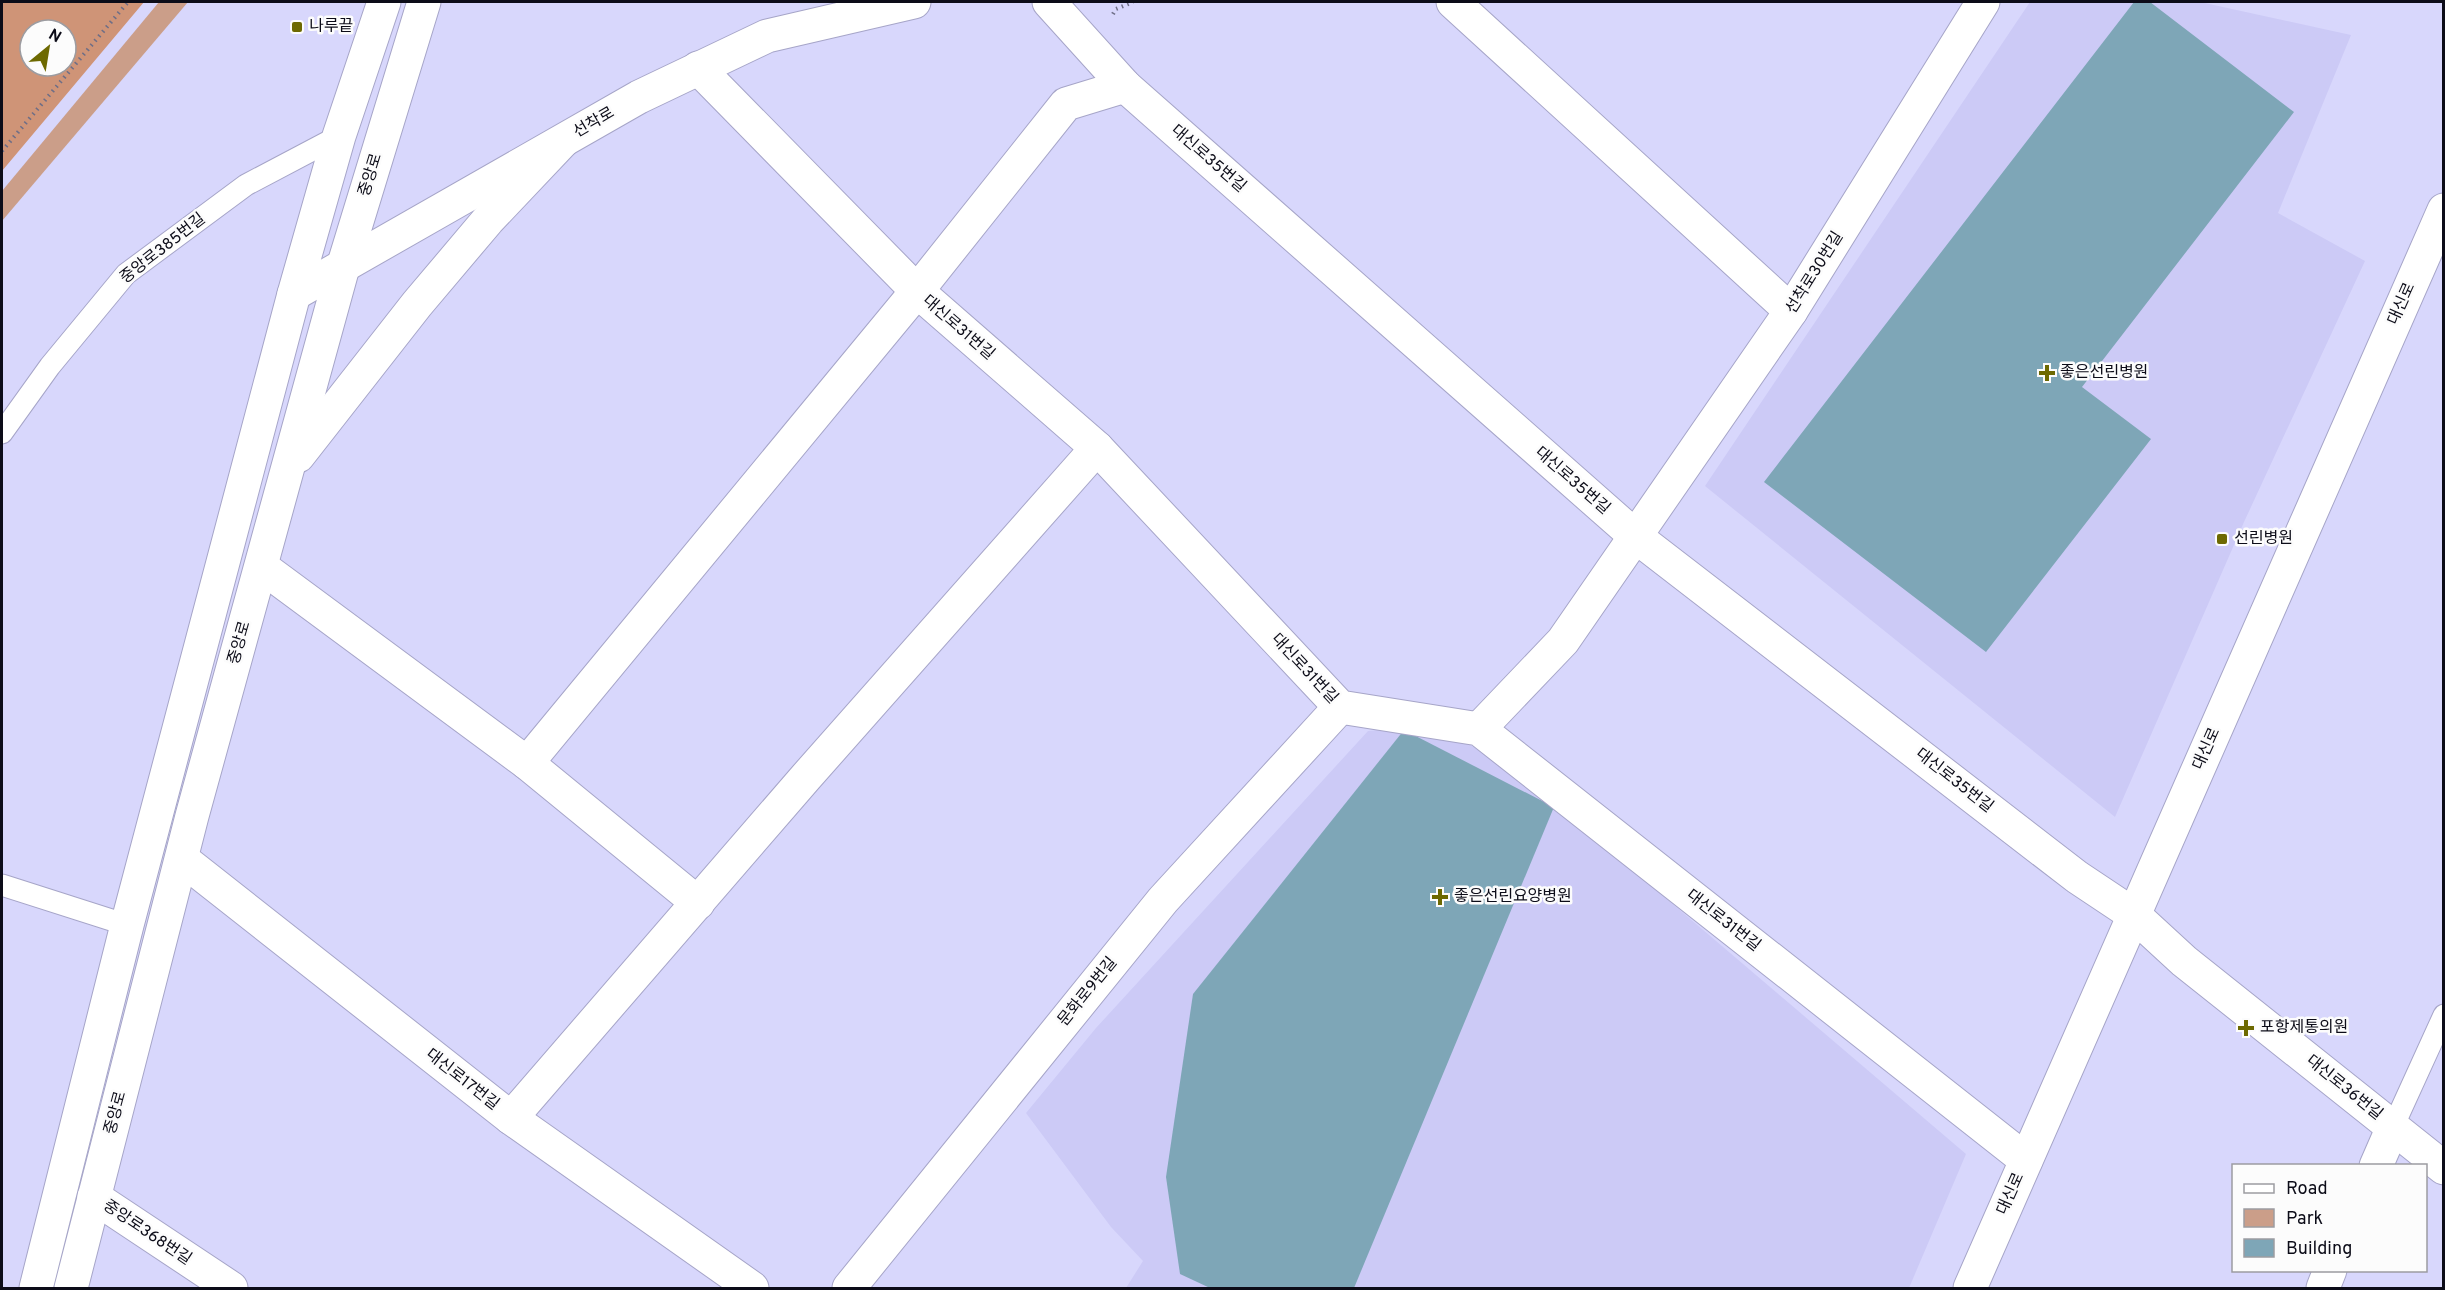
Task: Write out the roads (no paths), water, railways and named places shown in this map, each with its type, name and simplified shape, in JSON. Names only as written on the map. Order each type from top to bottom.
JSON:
[{"type":"street","points":[[36,1288],[127,925],[294,294],[339,136],[384,2]]},
{"type":"street","name":"중앙로","points":[[71,1288],[192,816],[343,267],[424,2]]},
{"type":"street","name":"선착로","points":[[294,294],[639,97],[698,68],[766,36],[914,2]]},
{"type":"street","name":"대신로35번길","points":[[1049,2],[1125,86],[1635,536],[2078,877],[2134,915]]},
{"type":"street","points":[[1453,2],[1791,311]]},
{"type":"street","name":"선착로30번길","points":[[1479,729],[1563,641],[1791,311],[1983,2]]},
{"type":"street","name":"대신로31번길","points":[[698,68],[917,291],[1097,448],[1340,707],[1479,729],[2026,1160]]},
{"type":"street","points":[[527,763],[917,291],[1066,104],[1125,86]]},
{"type":"street","points":[[289,467],[417,304],[488,220],[562,142]]},
{"type":"street","name":"대신로","points":[[1970,1288],[2444,210]]},
{"type":"street","points":[[511,1118],[829,750],[1097,448]]},
{"type":"street","points":[[262,567],[527,763],[698,903]]},
{"type":"street","name":"문화로9번길","points":[[849,1288],[1162,900],[1340,707]]},
{"type":"street","name":"대신로17번길","points":[[182,859],[511,1118],[752,1288]]},
{"type":"street","name":"대신로36번길","points":[[2134,915],[2184,961],[2444,1168]]},
{"type":"street","points":[[2377,1164],[2393,1127]]},
{"type":"street","name":"중앙로368번길","points":[[94,1197],[231,1288]]},
{"type":"street","points":[[2323,1288],[2330,1272]]},
{"type":"lane","name":"중앙로385번길","points":[[2,433],[50,366],[126,274],[246,185],[339,136]]},
{"type":"lane","points":[[2,885],[127,925]]},
{"type":"lane","points":[[2393,1127],[2444,1015]]},
{"type":"place","name":"나루끝","points":[[297,27]]},
{"type":"place","name":"좋은선린병원","points":[[2047,373]]},
{"type":"place","name":"선린병원","points":[[2222,539]]},
{"type":"place","name":"좋은선린요양병원","points":[[1440,897]]},
{"type":"place","name":"포항제통의원","points":[[2246,1028]]}]
